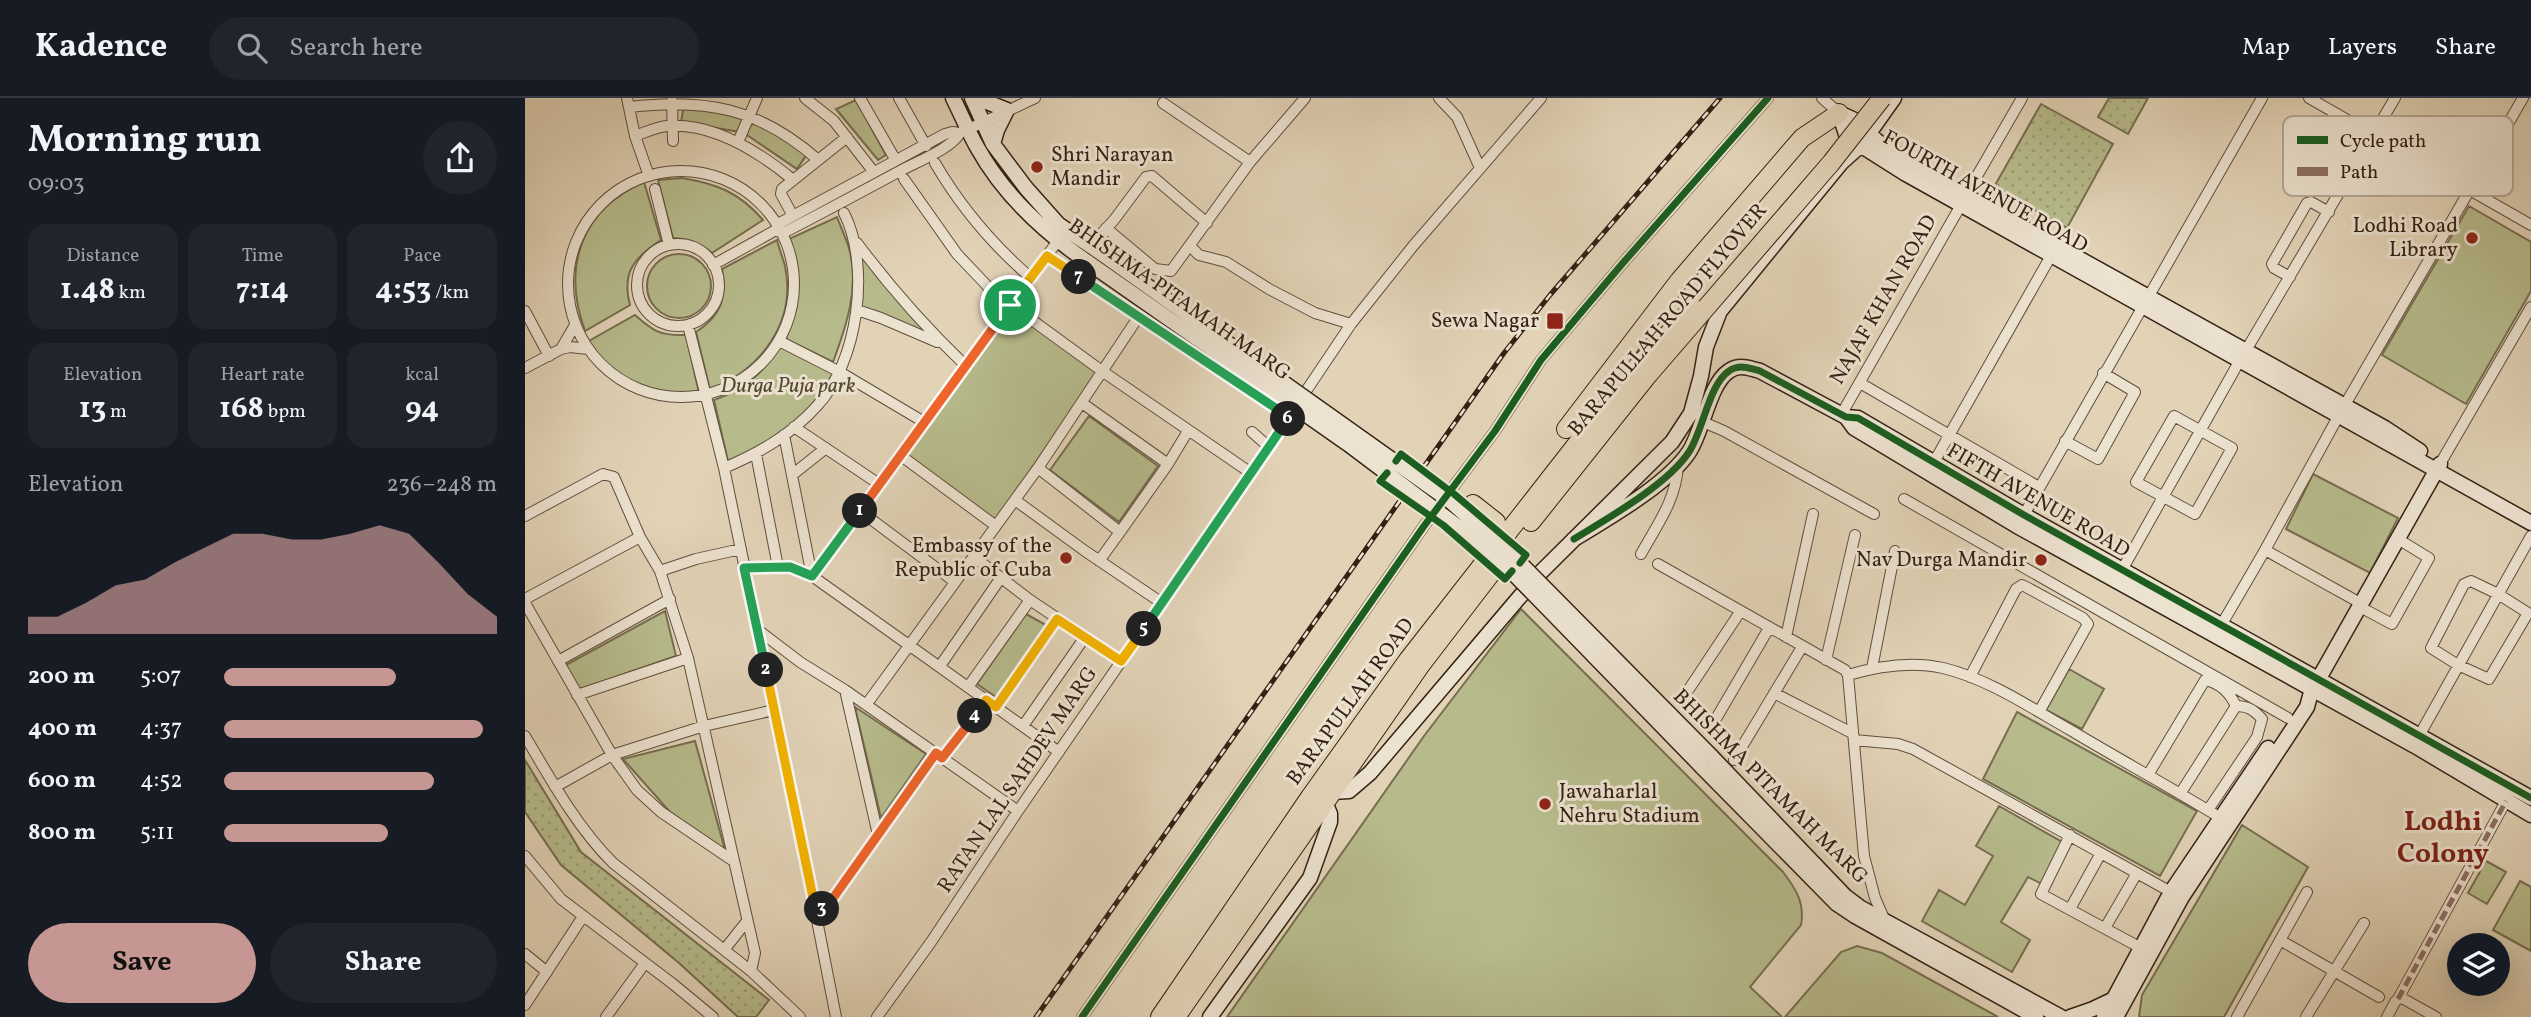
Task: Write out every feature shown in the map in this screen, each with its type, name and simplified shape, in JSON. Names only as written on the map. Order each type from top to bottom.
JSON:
[{"type":"highway","name":"BARAPULLAH ROAD FLYOVER","points":[[1491,574],[1643,371],[1694,307],[1825,155],[1868,98]]},
{"type":"highway","name":"BARAPULLAH ROAD FLYOVER","points":[[1585,419],[1643,371],[1832,163],[1880,98]]},
{"type":"highway","points":[[1566,429],[1585,419],[1601,384],[1679,281],[1802,138],[1839,113]]},
{"type":"highway","points":[[1601,384],[1615,396]]},
{"type":"highway","name":"BARAPULLAH ROAD","points":[[1166,1016],[1310,797],[1585,419]]},
{"type":"highway","points":[[1473,504],[1496,522]]},
{"type":"highway","name":"BARAPULLAH ROAD","points":[[1166,1016],[1329,797],[1420,666],[1491,574]]},
{"type":"street","points":[[738,142],[757,98]]},
{"type":"street","points":[[805,98],[824,112],[847,136],[873,171]]},
{"type":"street","points":[[860,98],[895,159]]},
{"type":"street","points":[[899,98],[949,186],[977,224],[1005,255],[1031,278]]},
{"type":"street","name":"BHISHMA PITAMAH MARG","points":[[953,98],[964,131],[1013,196],[1057,242],[1092,254]]},
{"type":"street","points":[[974,98],[1007,110]]},
{"type":"street","name":"BHISHMA PITAMAH MARG","points":[[974,98],[993,144],[1026,188],[1058,224],[1092,254],[1450,501],[1520,563],[1837,904],[2036,1017]]},
{"type":"street","points":[[779,229],[793,216],[925,143],[952,132],[964,131],[1035,98]]},
{"type":"street","points":[[1106,228],[1155,269],[1171,271],[1250,162],[1305,98]]},
{"type":"street","points":[[1439,98],[1457,117],[1480,168]]},
{"type":"street","name":"RATAN LAL SAHDEV MARG","points":[[877,1017],[931,942],[1018,811],[1036,777],[1059,752],[1121,661],[1136,633],[1163,603],[1351,324],[1413,246],[1541,98]]},
{"type":"street","points":[[1081,1017],[1424,526],[1495,431],[1541,360],[1768,98]]},
{"type":"street","points":[[1822,98],[1839,113]]},
{"type":"street","points":[[1210,1017],[1310,878],[1329,822],[1329,797],[1349,791],[1370,773],[1540,573],[1672,442],[1691,413],[1706,347],[1720,311],[1841,163],[1880,98]]},
{"type":"street","points":[[1864,127],[1894,98]]},
{"type":"street","name":"NAJAF KHAN ROAD","points":[[1844,416],[1860,383],[2022,98]]},
{"type":"street","points":[[2020,520],[2262,98]]},
{"type":"street","points":[[2309,98],[2341,116]]},
{"type":"street","points":[[2385,116],[2395,98]]},
{"type":"street","points":[[2513,116],[2523,98]]},
{"type":"street","points":[[672,101],[673,141]]},
{"type":"street","points":[[649,176],[635,135],[628,103],[672,101],[722,107],[751,114],[817,159]]},
{"type":"street","points":[[1163,103],[1250,162]]},
{"type":"street","points":[[993,144],[1007,110]]},
{"type":"street","name":"FOURTH AVENUE ROAD","points":[[1839,113],[1864,127],[1891,151],[1963,200],[2052,254],[2144,300]]},
{"type":"street","name":"FOURTH AVENUE ROAD","points":[[1839,113],[1846,134],[1855,141],[2341,411],[2531,523]]},
{"type":"street","points":[[635,135],[673,126],[707,132],[738,142],[766,158],[792,179]]},
{"type":"street","points":[[713,265],[779,229],[933,159],[964,131]]},
{"type":"street","points":[[793,216],[781,192],[792,179],[847,136]]},
{"type":"street","points":[[691,171],[731,182],[765,207],[789,248],[795,279],[791,311],[779,341],[769,356],[740,381],[706,395],[668,397],[640,390],[615,376],[588,349],[575,325],[568,285],[576,244],[591,217],[612,195],[649,176],[691,171]]},
{"type":"street","points":[[1092,254],[1106,228],[1146,177],[1152,176],[1207,223]]},
{"type":"street","points":[[904,179],[935,226],[971,271],[1010,305],[1251,473]]},
{"type":"street","points":[[655,189],[669,246]]},
{"type":"street","points":[[2122,570],[2242,356],[2339,196]]},
{"type":"street","points":[[2219,629],[2466,196]]},
{"type":"street","points":[[2478,196],[2531,225]]},
{"type":"street","points":[[2290,276],[2274,268],[2272,264],[2307,203],[2311,202],[2329,212]]},
{"type":"street","points":[[844,213],[855,240],[894,292],[965,365]]},
{"type":"street","points":[[724,468],[757,454],[784,436],[820,404],[838,371],[857,310],[859,279],[855,240]]},
{"type":"street","points":[[812,576],[1057,242]]},
{"type":"street","points":[[677,244],[702,252],[713,265],[718,281],[717,297],[703,317],[688,325],[667,325],[654,319],[644,308],[638,295],[637,281],[645,261],[655,251],[669,246],[677,244]]},
{"type":"street","points":[[1190,246],[1199,255],[1226,262],[1315,313],[1351,324]]},
{"type":"street","points":[[1934,462],[2052,254]]},
{"type":"street","points":[[1047,256],[1289,417]]},
{"type":"street","points":[[2219,817],[2307,707],[2313,689],[2531,307]]},
{"type":"street","points":[[857,310],[944,345]]},
{"type":"street","points":[[525,311],[549,356]]},
{"type":"street","points":[[866,705],[1038,468],[1139,316]]},
{"type":"street","points":[[561,349],[575,325]]},
{"type":"street","points":[[688,325],[724,468],[836,1017]]},
{"type":"street","points":[[779,341],[838,371],[924,422]]},
{"type":"street","points":[[525,368],[561,349],[588,349]]},
{"type":"street","name":"FIFTH AVENUE ROAD","points":[[1574,539],[1637,499],[1678,465],[1696,440],[1717,386],[1729,371],[1739,367],[1760,371],[1844,416],[1858,418],[1934,462],[2020,520],[2122,570],[2313,689],[2415,746],[2524,800]]},
{"type":"street","points":[[2065,441],[2098,458],[2135,392],[2103,373]]},
{"type":"street","points":[[1860,383],[2039,487]]},
{"type":"street","points":[[1082,404],[1168,464]]},
{"type":"street","name":"FIFTH AVENUE ROAD","points":[[1844,416],[1854,428],[2219,629]]},
{"type":"street","points":[[2174,416],[2232,448],[2195,514],[2163,497],[2136,482],[2174,416]]},
{"type":"street","points":[[1703,422],[1874,514]]},
{"type":"street","points":[[795,427],[879,484]]},
{"type":"street","points":[[1100,561],[1188,431]]},
{"type":"street","points":[[1252,432],[1269,447]]},
{"type":"street","points":[[784,436],[812,576]]},
{"type":"street","points":[[792,475],[826,448]]},
{"type":"street","points":[[757,454],[778,567]]},
{"type":"street","points":[[899,455],[996,526]]},
{"type":"street","points":[[1641,554],[1671,501],[1677,482],[1678,465]]},
{"type":"street","name":"FOURTH AVENUE ROAD","points":[[2439,467],[2531,513]]},
{"type":"street","points":[[1038,468],[1120,532]]},
{"type":"street","points":[[525,516],[603,474],[611,474],[627,504],[640,537],[660,571],[688,658],[755,953],[751,971]]},
{"type":"street","points":[[1903,499],[2288,718]]},
{"type":"street","points":[[1015,500],[1163,603]]},
{"type":"street","points":[[860,511],[955,582]]},
{"type":"street","points":[[1786,638],[1813,513]]},
{"type":"street","points":[[1826,660],[1855,536]]},
{"type":"street","points":[[2419,736],[2531,536]]},
{"type":"street","points":[[640,537],[525,601],[577,695],[637,790],[661,812],[732,860]]},
{"type":"street","points":[[2265,550],[2392,624],[2429,558],[2398,539]]},
{"type":"street","points":[[660,571],[741,549]]},
{"type":"street","points":[[1872,668],[1895,551]]},
{"type":"street","points":[[974,557],[1000,579],[1121,661]]},
{"type":"street","points":[[1658,564],[1848,675]]},
{"type":"street","points":[[744,568],[790,567],[812,576],[1059,752]]},
{"type":"street","points":[[940,666],[1000,579]]},
{"type":"street","points":[[2471,581],[2498,594],[2528,613],[2489,679],[2434,652],[2431,646],[2464,584],[2471,581]]},
{"type":"street","points":[[1969,677],[2016,589],[2022,585],[2083,618],[2088,624],[2039,712]]},
{"type":"street","points":[[558,661],[670,599]]},
{"type":"street","points":[[968,687],[1030,600]]},
{"type":"street","points":[[1689,690],[1740,612]]},
{"type":"street","points":[[996,707],[1057,619]]},
{"type":"street","points":[[1717,717],[1769,628]]},
{"type":"street","points":[[758,630],[800,662],[845,690],[1018,811]]},
{"type":"street","points":[[1023,726],[1085,637]]},
{"type":"street","points":[[1734,760],[1802,647]]},
{"type":"street","points":[[577,695],[688,658]]},
{"type":"street","points":[[1848,675],[1872,668],[1920,666],[1940,667],[1969,677],[2039,712],[2219,817]]},
{"type":"street","points":[[1848,675],[1864,856],[1875,898],[1885,921]]},
{"type":"street","points":[[2148,775],[2205,680],[2230,693],[2237,706]]},
{"type":"street","points":[[2119,1009],[2141,948],[2171,892],[2288,718],[2313,689]]},
{"type":"street","name":"FIFTH AVENUE ROAD","points":[[2313,689],[2419,736],[2524,800]]},
{"type":"street","points":[[845,690],[878,835]]},
{"type":"street","points":[[1773,693],[1853,736],[1913,749],[2171,892]]},
{"type":"street","points":[[816,912],[831,901],[878,835],[986,700]]},
{"type":"street","points":[[2104,1017],[2119,1009],[2168,920],[2257,737],[2262,719],[2246,706],[2237,706]]},
{"type":"street","points":[[2180,794],[2237,706]]},
{"type":"street","points":[[555,788],[613,755],[704,726],[774,710]]},
{"type":"street","points":[[525,736],[555,788],[613,863],[751,971],[800,1017]]},
{"type":"street","name":"BHISHMA PITAMAH MARG","points":[[1706,762],[1861,908],[2060,1017]]},
{"type":"street","points":[[2387,1017],[2524,800]]},
{"type":"street","points":[[2070,835],[2041,894],[2141,948]]},
{"type":"street","points":[[2070,909],[2101,853]]},
{"type":"street","points":[[525,856],[561,899],[582,918],[645,963],[706,1014]]},
{"type":"street","points":[[2105,928],[2137,873]]},
{"type":"street","points":[[2237,1017],[2307,892]]},
{"type":"street","points":[[525,1005],[582,918]]},
{"type":"street","points":[[725,950],[747,921]]},
{"type":"street","points":[[2306,1017],[2364,923]]},
{"type":"street","points":[[2280,940],[2379,997]]},
{"type":"street","points":[[525,954],[547,972]]},
{"type":"street","points":[[606,1017],[645,963]]},
{"type":"street","points":[[2398,999],[2403,998],[2436,1017]]},
{"type":"street","points":[[2070,1017],[2093,1009],[2119,1009]]},
{"type":"green space","points":[[2109,98],[2148,98],[2128,134],[2098,117]]},
{"type":"green space","points":[[856,100],[886,155],[878,160],[836,109]]},
{"type":"green space","points":[[2041,104],[2113,144],[2067,228],[1994,187]]},
{"type":"green space","points":[[684,105],[743,115],[740,132],[681,122]]},
{"type":"green space","points":[[754,119],[807,154],[797,169],[744,133]]},
{"type":"green space","points":[[682,178],[727,191],[745,202],[763,220],[712,253],[694,242],[673,238],[658,180]]},
{"type":"green space","points":[[644,182],[661,240],[632,266],[627,283],[630,305],[585,331],[578,308],[576,285],[582,243],[591,225],[605,208],[622,194]]},
{"type":"green space","points":[[2469,206],[2531,242],[2531,291],[2466,404],[2382,355]]},
{"type":"green space","points":[[837,217],[849,248],[853,277],[847,321],[833,362],[786,339],[797,306],[797,272],[789,239]]},
{"type":"green space","points":[[777,240],[785,266],[787,287],[780,325],[759,357],[728,381],[710,390],[696,332],[717,313],[724,289],[722,269]]},
{"type":"green space","points":[[679,254],[697,260],[705,268],[711,286],[705,304],[697,312],[679,318],[661,312],[653,304],[647,286],[653,268],[661,260]]},
{"type":"green space","points":[[861,254],[927,334],[860,308]]},
{"type":"green space","points":[[1011,310],[1097,373],[996,520],[906,456]]},
{"type":"green space","points":[[635,315],[657,331],[670,335],[686,335],[699,393],[649,389],[622,378],[598,357],[587,342]]},
{"type":"green space","name":"Durga Puja park","points":[[780,346],[833,373],[815,402],[794,424],[762,445],[728,461],[714,400],[742,389],[761,371]]},
{"type":"green space","points":[[1089,416],[1158,466],[1119,522],[1050,470]]},
{"type":"green space","points":[[2313,474],[2398,518],[2370,573],[2286,529]]},
{"type":"green space","name":"Jawaharlal Nehru Stadium","points":[[1521,609],[1792,884],[1802,910],[1801,925],[1750,987],[1782,1017],[1227,1017],[1424,736]]},
{"type":"green space","points":[[665,611],[676,656],[578,690],[564,666]]},
{"type":"green space","points":[[1026,614],[1046,625],[996,697],[977,684]]},
{"type":"green space","points":[[2069,669],[2104,689],[2082,729],[2046,710]]},
{"type":"green space","points":[[855,707],[926,754],[881,818]]},
{"type":"green space","points":[[2017,712],[2197,811],[2160,876],[1983,779]]},
{"type":"green space","points":[[695,741],[725,850],[670,812],[623,759]]},
{"type":"green space","points":[[525,760],[581,852],[769,1000],[756,1017],[738,1017],[679,963],[561,865],[525,812]]},
{"type":"green space","points":[[1999,806],[2064,843],[2042,884],[2028,877],[2001,922],[2030,940],[2012,972],[1922,921],[1939,890],[1965,905],[1993,856],[1976,846]]},
{"type":"green space","points":[[2242,825],[2308,867],[2224,1017],[2139,1017],[2142,995]]},
{"type":"green space","points":[[2486,861],[2506,872],[2487,904],[2468,893]]},
{"type":"green space","points":[[2520,881],[2531,887],[2531,951],[2510,939],[2510,933],[2493,930]]},
{"type":"green space","points":[[1857,946],[1882,953],[1998,1017],[1785,1017],[1841,952]]},
{"type":"railway","points":[[1036,1017],[1504,353],[1550,295],[1720,98]]},
{"type":"marked path","points":[[2398,999],[2506,801]]},
{"type":"cycle path","points":[[1082,1017],[1424,526],[1495,431],[1541,360],[1768,98]]},
{"type":"cycle path","points":[[1574,539],[1636,500],[1667,477],[1679,464],[1694,443],[1711,397],[1722,377],[1737,368],[1760,371],[1846,417],[1858,418],[2024,515],[2531,798]]},
{"type":"cycle path","points":[[1396,461],[1401,454],[1454,494],[1526,555],[1520,563]]},
{"type":"cycle path","points":[[1387,473],[1380,481],[1443,525],[1505,579],[1512,571]]},
{"type":"place","name":"Shri Narayan Mandir","points":[[1037,167]]},
{"type":"place","name":"Lodhi Road Library","points":[[2472,238]]},
{"type":"place","name":"Sewa Nagar","points":[[1555,321]]},
{"type":"place","name":"Embassy of the Republic of Cuba","points":[[1066,558]]},
{"type":"place","name":"Nav Durga Mandir","points":[[2041,560]]},
{"type":"place","name":"Jawaharlal Nehru Stadium","points":[[1545,804]]},
{"type":"district","name":"Lodhi Colony","points":[[2443,838]]},
{"type":"route","points":[[1047,256],[1289,417],[1121,661],[1057,619],[996,707],[986,700],[942,758],[936,753],[831,901],[816,912],[744,568],[790,567],[812,576],[1010,305],[1047,256]]}]
